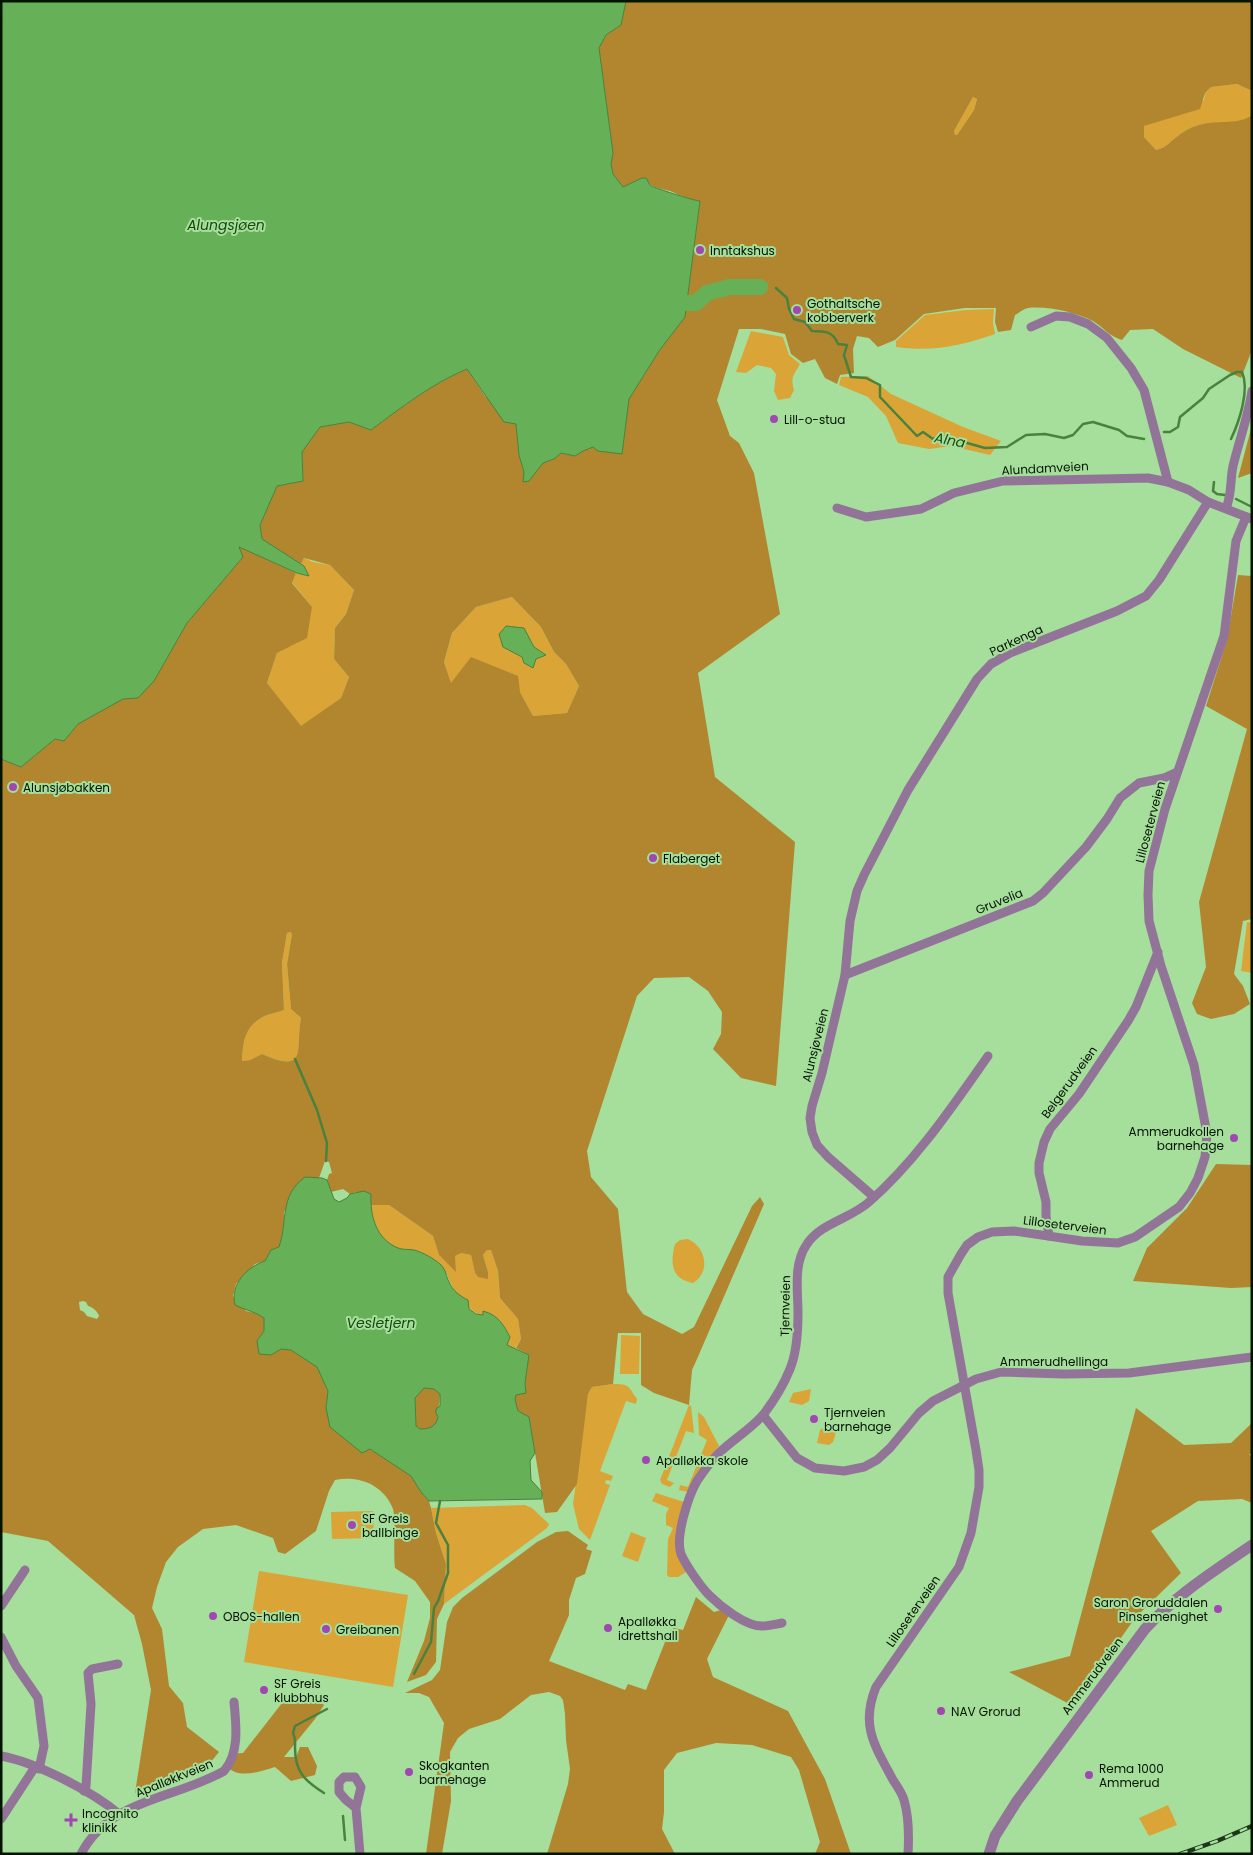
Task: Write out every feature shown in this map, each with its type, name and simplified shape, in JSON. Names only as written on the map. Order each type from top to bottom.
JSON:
[{"type":"street","points":[[1031,327],[1056,316],[1070,317],[1088,324],[1106,338],[1131,368],[1144,390],[1168,482]]},
{"type":"street","points":[[1226,508],[1230,496],[1233,468],[1248,416],[1252,391]]},
{"type":"street","name":"Alundamveien","points":[[838,508],[866,517],[921,508],[954,492],[1003,481],[1148,478],[1168,482],[1189,490],[1208,502],[1249,518]]},
{"type":"street","name":"Parkenga","points":[[864,875],[908,790],[976,679],[991,664],[1010,654],[1118,611],[1146,596],[1159,580],[1208,502]]},
{"type":"street","name":"Lilloseterveien","points":[[908,1854],[909,1835],[904,1800],[873,1742],[869,1710],[876,1686],[959,1567],[966,1551],[977,1503],[979,1470],[948,1293],[948,1277],[968,1245],[978,1237],[992,1232],[1014,1231],[1082,1241],[1118,1243],[1135,1237],[1179,1207],[1190,1193],[1198,1178],[1207,1146],[1207,1134],[1194,1065],[1161,966],[1149,921],[1149,871],[1165,809],[1224,636],[1236,542],[1249,518]]},
{"type":"street","name":"Gruvelia","points":[[845,975],[1033,901],[1086,847],[1120,798],[1139,783],[1164,778],[1177,772]]},
{"type":"street","name":"Alunsjøveien","points":[[864,875],[853,902],[845,975],[810,1118],[816,1145],[874,1196]]},
{"type":"street","name":"Belgerudveien","points":[[1049,1236],[1046,1202],[1039,1174],[1039,1163],[1044,1142],[1050,1129],[1079,1094],[1128,1021],[1136,1007],[1158,952]]},
{"type":"street","name":"Tjernveien","points":[[782,1623],[761,1627],[730,1613],[703,1589],[681,1554],[680,1534],[684,1514],[696,1483],[718,1454],[763,1414],[788,1374],[793,1362],[797,1330],[797,1273],[802,1252],[822,1229],[847,1217],[894,1179],[952,1108],[988,1056]]},
{"type":"street","name":"Ammerudhellinga","points":[[763,1414],[797,1458],[815,1468],[844,1471],[864,1467],[877,1460],[890,1448],[919,1413],[933,1401],[965,1384],[1001,1372],[1056,1374],[1129,1373],[1252,1357]]},
{"type":"street","name":"Ammerudveien","points":[[989,1854],[995,1836],[1012,1807],[1145,1629],[1162,1610],[1184,1591],[1252,1546]]},
{"type":"street","points":[[1,1606],[25,1570]]},
{"type":"street","points":[[1,1637],[16,1666],[36,1694],[39,1702],[44,1746],[37,1768],[1,1819]]},
{"type":"street","points":[[84,1791],[88,1769],[91,1704],[88,1673],[92,1669],[118,1664]]},
{"type":"street","name":"Apalløkkveien","points":[[81,1854],[94,1834],[119,1814],[224,1771],[231,1762],[235,1746],[234,1702]]},
{"type":"street","points":[[1,1756],[23,1762],[84,1791],[119,1814]]},
{"type":"street","points":[[356,1808],[360,1854]]},
{"type":"shaded area","points":[[626,1],[1252,1],[1252,91],[1237,84],[1211,87],[1205,93],[1200,109],[1144,126],[1144,137],[1156,150],[1166,146],[1190,128],[1209,123],[1241,120],[1252,115],[1252,350],[1241,378],[1183,349],[1153,329],[1130,330],[1122,340],[1114,337],[1097,323],[1070,312],[1036,308],[1026,309],[1015,315],[1011,330],[998,332],[995,322],[996,308],[965,308],[924,314],[895,340],[878,347],[869,338],[857,336],[853,349],[854,373],[840,375],[837,384],[825,378],[815,359],[803,363],[791,354],[785,334],[761,329],[739,329],[717,400],[730,436],[739,443],[754,473],[780,614],[698,673],[715,777],[795,842],[776,1086],[741,1078],[713,1049],[721,1034],[722,1012],[708,991],[689,977],[654,978],[637,996],[587,1151],[591,1177],[618,1209],[627,1292],[643,1314],[682,1334],[694,1327],[752,1206],[760,1197],[764,1204],[692,1370],[689,1405],[654,1393],[641,1385],[641,1333],[618,1333],[613,1384],[592,1387],[588,1394],[577,1484],[557,1512],[545,1513],[529,1417],[518,1411],[515,1399],[516,1395],[526,1392],[525,1383],[529,1355],[516,1348],[521,1339],[518,1319],[500,1298],[498,1271],[491,1250],[487,1250],[483,1255],[488,1279],[478,1277],[475,1273],[471,1255],[461,1253],[455,1256],[456,1272],[439,1255],[433,1236],[389,1205],[370,1205],[356,1192],[350,1194],[343,1189],[331,1192],[327,1180],[329,1174],[332,1173],[329,1162],[325,1161],[319,1178],[305,1177],[284,1212],[284,1233],[279,1247],[271,1250],[265,1261],[255,1264],[236,1284],[233,1296],[246,1311],[259,1314],[264,1318],[264,1331],[257,1341],[271,1355],[281,1349],[291,1350],[317,1367],[328,1391],[326,1408],[370,1449],[411,1476],[429,1501],[436,1533],[446,1564],[444,1604],[437,1619],[436,1662],[426,1675],[407,1682],[424,1641],[430,1618],[430,1602],[415,1581],[395,1568],[393,1509],[384,1494],[370,1484],[353,1479],[335,1480],[329,1491],[316,1531],[285,1554],[278,1552],[273,1538],[236,1525],[203,1529],[178,1547],[166,1562],[152,1608],[162,1629],[169,1686],[183,1703],[187,1727],[219,1752],[205,1769],[135,1793],[151,1690],[134,1615],[48,1541],[1,1532],[1,759],[21,767],[55,739],[64,741],[78,724],[154,681],[187,623],[243,557],[238,546],[296,573],[292,583],[312,607],[307,638],[277,653],[267,683],[301,726],[341,698],[349,677],[334,659],[335,628],[346,614],[354,590],[330,565],[304,558],[301,564],[262,539],[260,525],[277,486],[303,481],[302,452],[320,427],[349,422],[371,430],[429,389],[467,369],[485,396],[516,424],[524,481],[529,481],[543,463],[554,459],[561,453],[575,456],[593,447],[599,451],[622,453],[629,399],[659,351],[685,317],[700,202],[655,187],[642,178],[623,187],[613,174],[611,164],[613,153],[599,48],[606,35],[621,25]],"holes":[[[973,97],[977,99],[974,110],[957,135],[955,135],[954,131]],[[512,597],[541,627],[554,652],[566,664],[579,686],[567,713],[533,716],[520,692],[518,676],[471,657],[451,683],[444,662],[452,633],[476,607]],[[290,932],[292,934],[287,964],[291,1009],[301,1018],[297,1055],[293,1060],[287,1061],[277,1060],[262,1054],[250,1060],[242,1061],[244,1043],[248,1032],[255,1022],[263,1017],[284,1010],[282,963],[287,933]],[[79,1302],[86,1302],[88,1306],[92,1307],[98,1313],[97,1319],[87,1316],[80,1310]]]},
{"type":"shaded area","points":[[1237,84],[1252,91],[1252,115],[1247,118],[1235,122],[1200,125],[1184,132],[1166,146],[1156,150],[1144,137],[1144,126],[1204,100],[1205,93],[1211,87]]},
{"type":"shaded area","points":[[973,97],[977,98],[974,110],[957,135],[955,135],[954,131]]},
{"type":"shaded area","points":[[994,309],[993,323],[995,334],[946,347],[922,349],[896,347],[896,341],[925,315],[965,310]]},
{"type":"shaded area","points":[[751,331],[783,337],[789,355],[800,364],[793,376],[794,390],[790,398],[778,400],[774,391],[776,374],[771,368],[757,365],[746,373],[736,372]]},
{"type":"shaded area","points":[[868,376],[891,394],[963,427],[1001,441],[990,455],[951,446],[929,449],[898,443],[886,416],[868,397],[839,385],[841,377]]},
{"type":"shaded area","points":[[1252,425],[1252,473],[1238,478]]},
{"type":"shaded area","points":[[304,558],[313,562],[330,565],[354,590],[346,614],[335,628],[334,659],[349,677],[341,698],[301,727],[267,683],[277,653],[312,607],[292,582],[296,573],[309,576],[301,564]]},
{"type":"shaded area","points":[[1238,575],[1252,576],[1252,919],[1243,921],[1234,974],[1243,986],[1250,1004],[1234,1014],[1211,1019],[1197,1014],[1192,1003],[1206,967],[1199,902],[1247,729],[1206,706],[1227,640]]},
{"type":"shaded area","points":[[512,597],[541,627],[554,652],[566,664],[579,686],[567,713],[533,716],[520,692],[451,684],[444,662],[452,633],[476,607]],"holes":[[[531,640],[534,647],[546,655],[525,663],[522,657]]]},
{"type":"shaded area","points":[[1247,922],[1252,923],[1252,973],[1241,971]]},
{"type":"shaded area","points":[[290,932],[292,934],[287,964],[291,1009],[301,1018],[297,1055],[293,1060],[287,1061],[277,1060],[262,1054],[250,1060],[242,1061],[246,1037],[255,1022],[263,1017],[284,1010],[282,963],[287,933]]},
{"type":"shaded area","points":[[1216,1164],[1252,1165],[1252,1287],[1231,1288],[1133,1281],[1147,1248],[1187,1208]]},
{"type":"shaded area","points":[[370,1205],[389,1205],[433,1236],[439,1255],[456,1271],[454,1256],[461,1253],[471,1255],[475,1273],[478,1277],[488,1272],[483,1255],[487,1250],[491,1250],[498,1271],[500,1298],[518,1319],[521,1339],[514,1350],[507,1345],[510,1337],[499,1321],[493,1315],[483,1312],[483,1315],[466,1305],[456,1292],[447,1274],[419,1253],[392,1246],[382,1237],[375,1225]]},
{"type":"shaded area","points":[[688,1239],[699,1248],[704,1260],[702,1273],[693,1283],[680,1278],[676,1274],[673,1264],[675,1244],[680,1240]]},
{"type":"shaded area","points":[[621,1335],[640,1336],[639,1374],[620,1374]]},
{"type":"shaded area","points":[[613,1384],[626,1386],[637,1399],[636,1404],[626,1401],[600,1471],[613,1476],[611,1481],[605,1481],[606,1484],[610,1485],[590,1540],[579,1529],[573,1504],[588,1394],[592,1387]]},
{"type":"shaded area","points":[[424,1388],[434,1389],[440,1394],[437,1423],[430,1429],[420,1429],[416,1426],[415,1398]]},
{"type":"shaded area","points":[[811,1389],[809,1401],[802,1405],[789,1402],[793,1393]]},
{"type":"shaded area","points":[[689,1405],[691,1406],[694,1433],[686,1431],[667,1480],[674,1483],[670,1487],[662,1484],[660,1480]]},
{"type":"shaded area","points":[[1136,1408],[1184,1445],[1231,1443],[1252,1423],[1252,1452],[1249,1455],[1252,1456],[1252,1503],[1242,1499],[1198,1501],[1151,1531],[1181,1573],[1135,1618],[1073,1706],[1009,1672],[1070,1656]]},
{"type":"shaded area","points":[[698,1412],[704,1417],[719,1446],[704,1463],[688,1492],[679,1490],[680,1485],[688,1487],[707,1440],[699,1435]]},
{"type":"shaded area","points":[[826,1426],[837,1429],[833,1442],[829,1445],[817,1443],[820,1430]]},
{"type":"shaded area","points":[[656,1493],[684,1502],[679,1521],[686,1572],[678,1577],[669,1577],[667,1575],[668,1539],[673,1528],[666,1525],[666,1514],[669,1508],[652,1501]]},
{"type":"shaded area","points":[[525,1505],[532,1508],[549,1524],[547,1528],[444,1604],[446,1564],[436,1533],[431,1508]]},
{"type":"shaded area","name":"SF Greis ballbinge","points":[[373,1511],[374,1538],[332,1539],[331,1512]]},
{"type":"shaded area","points":[[568,1531],[588,1545],[586,1549],[592,1551],[585,1574],[576,1578],[569,1600],[569,1615],[549,1661],[625,1690],[628,1684],[646,1690],[669,1632],[674,1628],[683,1630],[696,1597],[714,1612],[721,1610],[729,1615],[707,1659],[713,1677],[788,1711],[825,1779],[851,1854],[815,1854],[820,1842],[799,1770],[791,1757],[752,1745],[716,1743],[677,1753],[664,1770],[662,1829],[675,1854],[547,1854],[568,1784],[570,1769],[563,1700],[560,1696],[549,1692],[531,1695],[500,1719],[469,1729],[458,1738],[450,1752],[451,1801],[442,1854],[426,1854],[444,1723],[429,1697],[419,1693],[405,1693],[432,1680],[440,1670],[447,1622],[453,1607],[462,1598],[537,1542],[556,1532]]},
{"type":"shaded area","points":[[631,1532],[646,1538],[638,1562],[622,1556]]},
{"type":"shaded area","name":"Greibanen","points":[[259,1571],[408,1595],[393,1687],[244,1662]]},
{"type":"shaded area","points":[[313,1697],[324,1705],[284,1757],[296,1757],[300,1747],[308,1747],[317,1766],[315,1775],[291,1781],[275,1767],[244,1774],[237,1773],[226,1766],[229,1754],[243,1753],[282,1703]]},
{"type":"shaded area","points":[[1168,1805],[1177,1825],[1149,1836],[1139,1818]]},
{"type":"water","name":"Alungsjøen","points":[[1,1],[626,1],[621,25],[606,35],[599,48],[613,153],[611,164],[613,174],[623,187],[646,178],[652,186],[700,201],[685,317],[659,351],[629,399],[622,454],[598,451],[593,447],[575,456],[561,453],[554,459],[543,463],[529,481],[523,482],[524,472],[519,455],[516,424],[504,422],[467,369],[429,389],[371,430],[349,422],[320,427],[302,452],[303,481],[277,486],[260,525],[262,539],[304,566],[309,576],[297,573],[239,547],[243,557],[187,623],[154,681],[138,698],[123,699],[78,724],[64,741],[55,739],[21,767],[1,759]]},
{"type":"water","points":[[506,626],[524,628],[534,647],[546,655],[536,659],[533,668],[524,663],[522,657],[503,647],[499,634]]},
{"type":"water","name":"Vesletjern","points":[[305,1177],[327,1180],[334,1199],[339,1202],[350,1194],[364,1191],[371,1194],[373,1218],[384,1239],[398,1248],[414,1250],[428,1256],[441,1265],[452,1288],[468,1300],[469,1309],[476,1314],[483,1315],[483,1311],[496,1318],[510,1337],[507,1345],[529,1355],[525,1383],[526,1393],[516,1395],[515,1399],[518,1411],[529,1417],[535,1453],[530,1461],[531,1480],[542,1492],[542,1499],[429,1501],[411,1476],[370,1449],[362,1453],[330,1427],[326,1408],[328,1391],[317,1367],[291,1350],[281,1349],[271,1355],[259,1354],[257,1341],[264,1331],[264,1318],[235,1305],[235,1290],[241,1277],[246,1272],[265,1261],[271,1250],[279,1247],[288,1201],[291,1192]],"holes":[[[424,1388],[434,1389],[440,1394],[440,1406],[436,1409],[438,1417],[436,1423],[432,1427],[420,1429],[416,1426],[415,1398]]]},
{"type":"waterway","name":"Alna","points":[[719,290],[729,287],[760,287]]},
{"type":"waterway","name":"Alna","points":[[776,288],[787,298],[789,309],[794,319],[805,322],[812,331],[831,334],[838,344],[847,345],[844,355],[851,377],[866,378],[880,385],[880,397],[917,436],[923,432],[933,439],[942,436],[985,448],[1007,447],[1026,435],[1045,434],[1064,438],[1073,435],[1083,424],[1093,422],[1119,430],[1127,436],[1144,439]]},
{"type":"waterway","name":"Alna","points":[[687,303],[696,303],[707,293],[713,291]]},
{"type":"waterway","name":"Alna","points":[[1164,432],[1170,432],[1178,427],[1180,417],[1203,398],[1209,389],[1230,375],[1242,372],[1245,388],[1244,397],[1240,415],[1231,439]]},
{"type":"waterway","name":"Alna","points":[[1214,482],[1213,491],[1217,494],[1225,495]]},
{"type":"waterway","name":"Alna","points":[[1236,499],[1252,507]]},
{"type":"waterway","points":[[295,1059],[317,1110],[327,1143],[326,1161]]},
{"type":"waterway","points":[[414,1674],[431,1642],[434,1608],[448,1573],[448,1545],[436,1523],[440,1501]]},
{"type":"waterway","points":[[324,1793],[306,1780],[299,1770],[295,1756],[293,1733],[295,1726],[327,1709]]},
{"type":"waterway","points":[[343,1816],[345,1840]]},
{"type":"railway","points":[[1180,1854],[1252,1826]]},
{"type":"place","name":"Inntakshus","points":[[700,250]]},
{"type":"place","name":"Gothaltsche kobberverk","points":[[797,310]]},
{"type":"place","name":"Lill-o-stua","points":[[774,419]]},
{"type":"place","name":"Alunsjøbakken","points":[[13,787]]},
{"type":"place","name":"Flaberget","points":[[653,858]]},
{"type":"place","name":"Ammerudkollen barnehage","points":[[1234,1138]]},
{"type":"place","name":"Tjernveien barnehage","points":[[814,1419]]},
{"type":"place","name":"Apalløkka skole","points":[[646,1460]]},
{"type":"place","name":"SF Greis ballbinge","points":[[352,1525]]},
{"type":"place","name":"Saron Groruddalen Pinsemenighet","points":[[1218,1609]]},
{"type":"place","name":"OBOS-hallen","points":[[213,1616]]},
{"type":"place","name":"Apalløkka idrettshall","points":[[608,1628]]},
{"type":"place","name":"Greibanen","points":[[326,1629]]},
{"type":"place","name":"SF Greis klubbhus","points":[[264,1690]]},
{"type":"place","name":"NAV Grorud","points":[[941,1711]]},
{"type":"place","name":"Skogkanten barnehage","points":[[409,1772]]},
{"type":"place","name":"Rema 1000 Ammerud","points":[[1089,1775]]},
{"type":"place","name":"Incognito klinikk","points":[[71,1820]]}]
